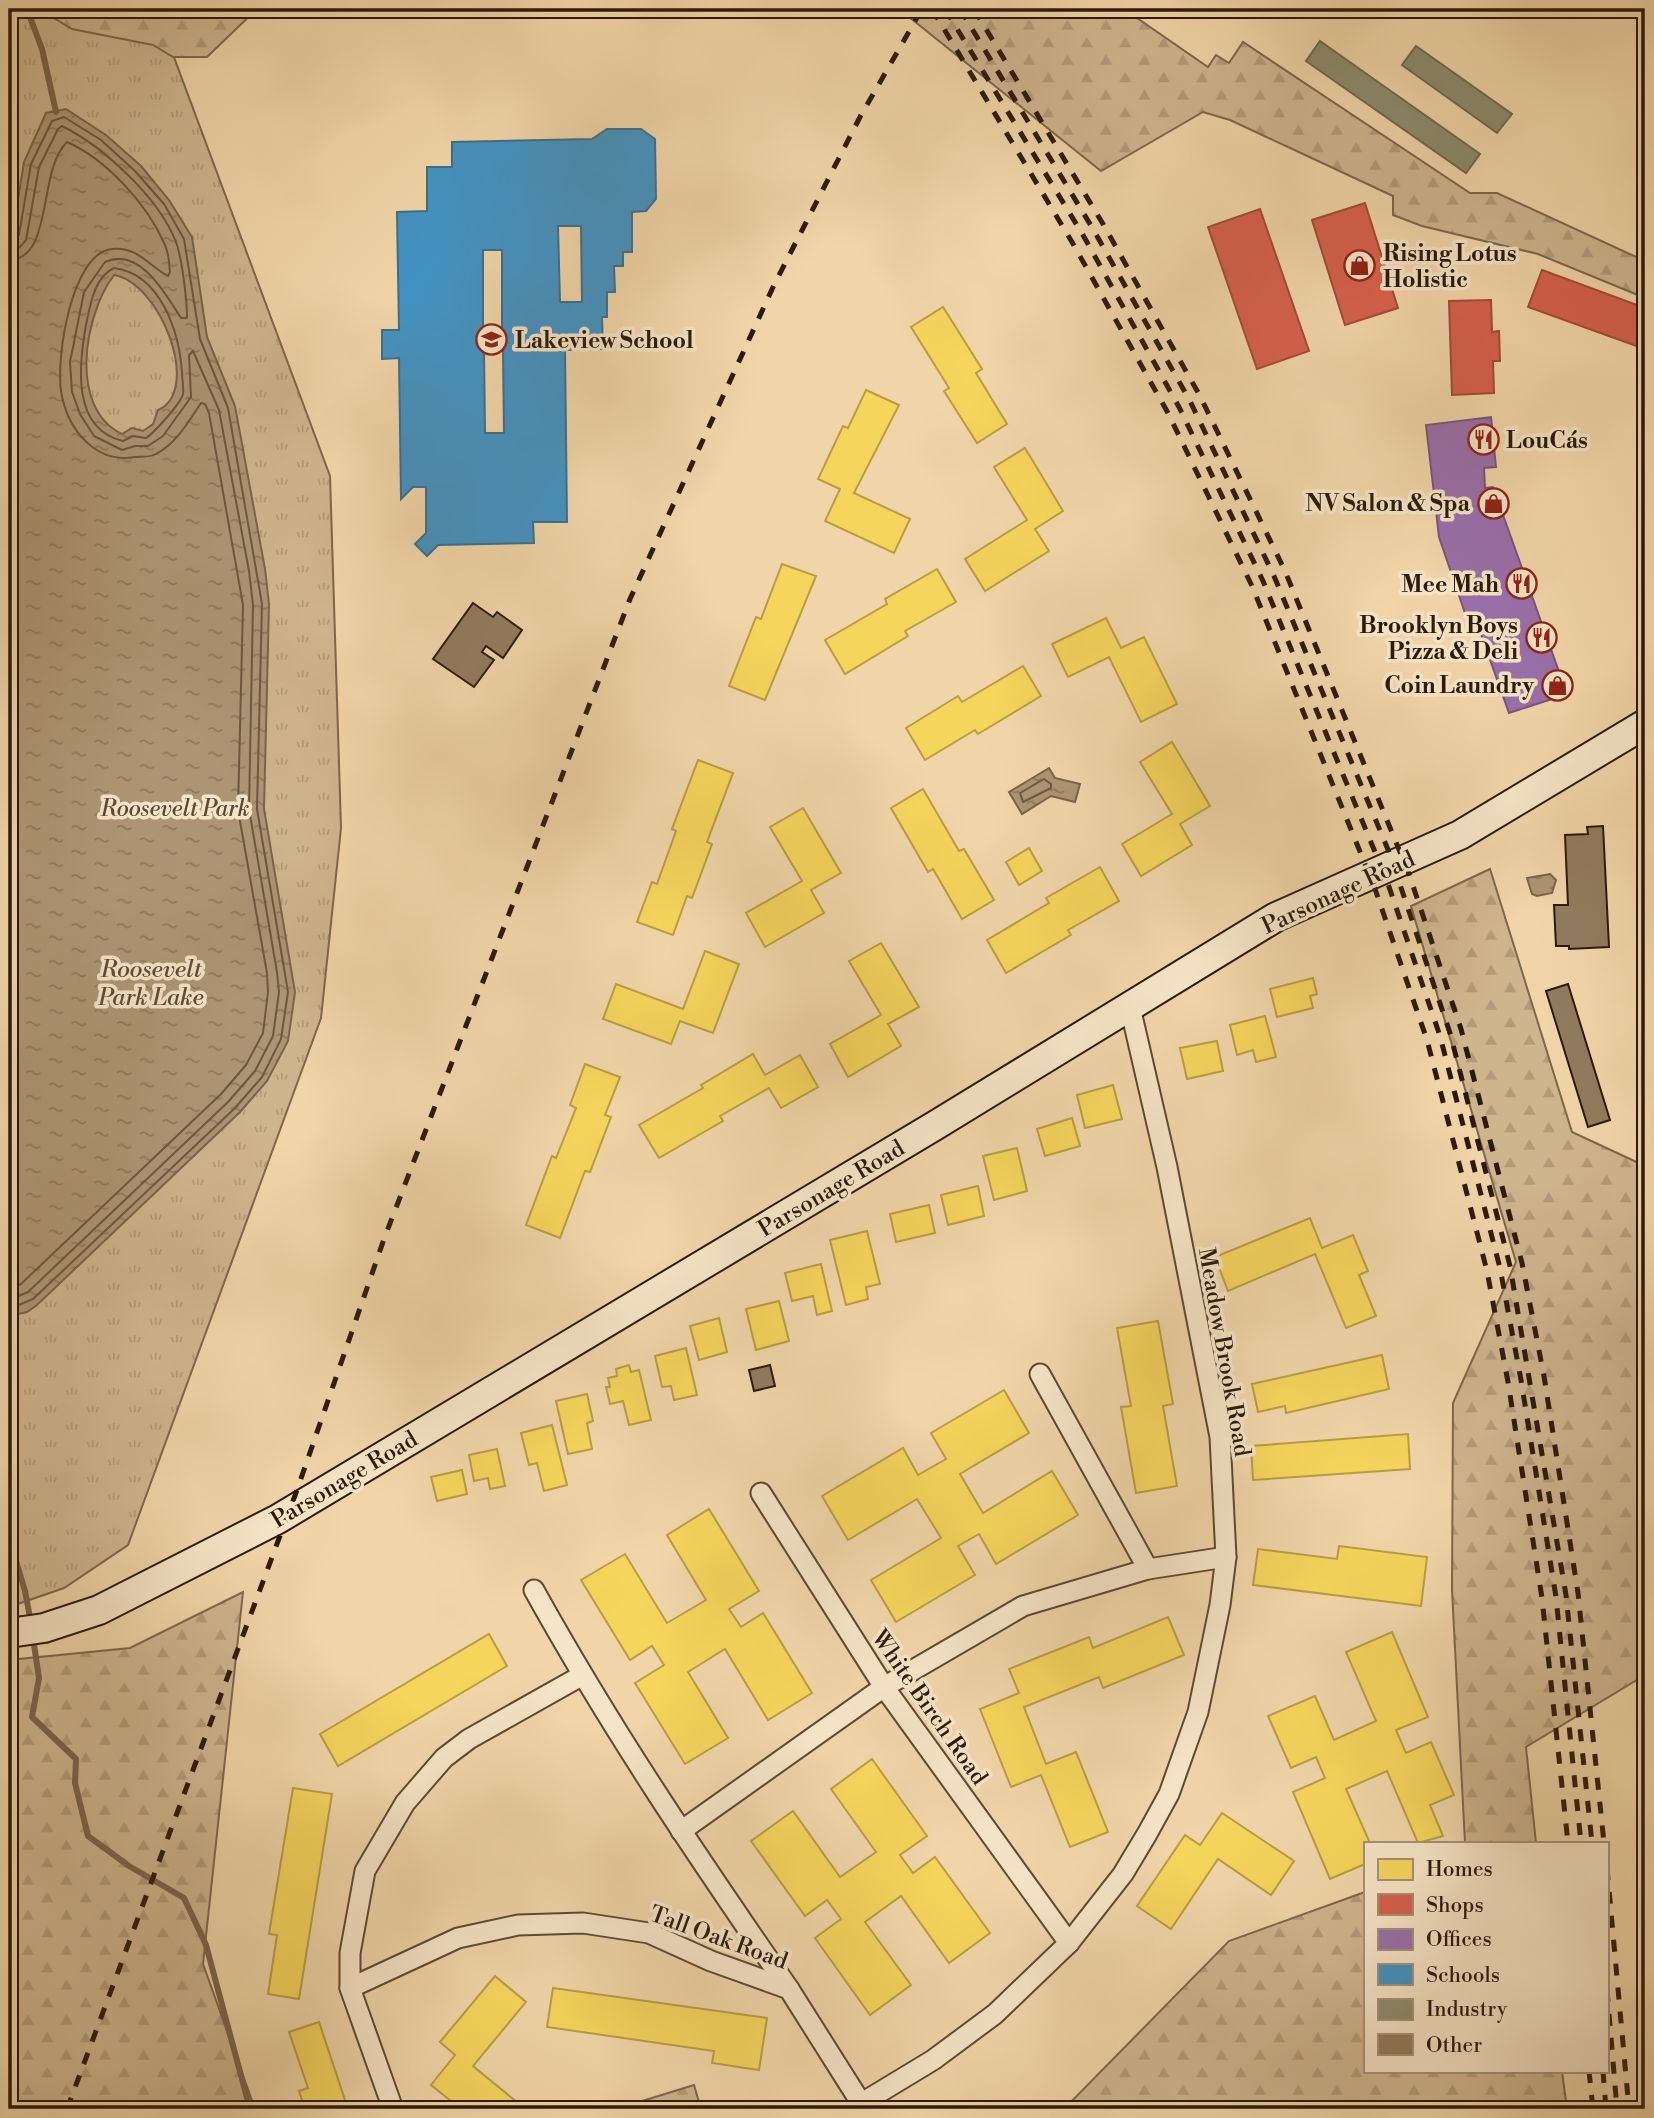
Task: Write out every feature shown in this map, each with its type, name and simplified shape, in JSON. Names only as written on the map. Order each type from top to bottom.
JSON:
[{"type":"street","name":"Parsonage Road","points":[[24,1631],[120,1600],[278,1519],[1276,917],[1460,835],[1645,724]]},
{"type":"street","name":"Meadow Brook Road","points":[[856,2106],[933,2060],[995,2014],[1069,1943],[1123,1874],[1173,1784],[1198,1712],[1220,1605],[1226,1557],[1220,1437],[1167,1167],[1130,1007]]},
{"type":"street","points":[[1040,1374],[1148,1569]]},
{"type":"street","name":"White Birch Road","points":[[761,1493],[884,1687],[1069,1943]]},
{"type":"street","points":[[681,1831],[884,1687],[1023,1606],[1148,1569],[1226,1557]]},
{"type":"street","name":"Tall Oak Road","points":[[534,1590],[581,1676],[681,1831],[789,1989],[856,2106]]},
{"type":"street","points":[[393,2109],[350,1988],[350,1953],[365,1871],[405,1803],[444,1759],[469,1739],[581,1676]]},
{"type":"street","name":"Tall Oak Road","points":[[350,1988],[458,1938],[518,1925],[583,1923],[649,1933],[711,1961],[789,1989]]},
{"type":"green space","name":"Roosevelt Park Lake","points":[[9,9],[156,9],[330,476],[341,828],[321,1018],[128,1545],[64,1588],[9,1607]]},
{"type":"green space","points":[[39,9],[257,9],[207,57],[173,57],[153,45],[72,29]]},
{"type":"green space","points":[[884,9],[1124,9],[1208,67],[1216,55],[1229,63],[1243,42],[1470,193],[1497,193],[1645,261],[1645,298],[1538,254],[1422,226],[1393,215],[1393,196],[1230,120],[1203,112],[1101,171],[909,17]]},
{"type":"green space","points":[[1490,869],[1572,1132],[1645,1166],[1645,1675],[1526,1747],[1536,1842],[1465,1842],[1452,1590],[1453,1403],[1516,1262],[1411,906]]},
{"type":"green space","points":[[243,1592],[203,1964],[255,2109],[9,2109],[9,1660],[130,1648]]},
{"type":"green space","points":[[1364,1892],[1364,2072],[1562,2072],[1567,2109],[1064,2109],[1229,1941]]},
{"type":"green space","points":[[694,2085],[701,2109],[616,2109]]},
{"type":"water","name":"Roosevelt Park Lake","points":[[66,109],[106,135],[141,166],[169,200],[192,237],[207,337],[235,406],[265,569],[269,604],[264,809],[295,992],[288,1041],[267,1081],[240,1112],[37,1305],[27,1312],[9,1316],[9,416],[12,392],[9,253],[24,162],[46,113]],"holes":[[[114,275],[131,282],[147,297],[170,338],[176,361],[176,382],[171,399],[158,410],[153,424],[143,431],[132,428],[122,434],[105,421],[94,404],[88,383],[86,360],[95,313],[104,292]]]},
{"type":"water","points":[[1049,768],[1055,778],[1080,784],[1075,802],[1051,796],[1022,814],[1009,792]]},
{"type":"water","points":[[1550,874],[1556,880],[1552,893],[1537,896],[1532,894],[1527,878]]},
{"type":"building: Homes","points":[[943,307],[982,369],[976,373],[1007,424],[977,443],[944,391],[949,388],[911,327]]},
{"type":"building: Homes","points":[[866,390],[899,405],[854,493],[910,519],[894,553],[825,521],[840,489],[818,479],[843,426],[848,428]]},
{"type":"building: Homes","points":[[1025,448],[1063,511],[1035,529],[1049,551],[985,591],[965,559],[1027,520],[994,467]]},
{"type":"building: Homes","points":[[782,564],[816,576],[765,700],[729,686],[756,617],[761,619]]},
{"type":"building: Homes","points":[[937,569],[956,602],[905,631],[908,636],[845,674],[825,640],[887,604],[885,599]]},
{"type":"building: Homes","points":[[1106,618],[1121,648],[1144,637],[1177,704],[1141,722],[1109,657],[1068,677],[1052,644]]},
{"type":"building: Homes","points":[[1023,666],[1041,696],[978,734],[975,730],[925,760],[906,728],[958,696],[962,702]]},
{"type":"building: Homes","points":[[1172,742],[1210,806],[1180,824],[1192,845],[1141,876],[1122,844],[1172,814],[1140,762]]},
{"type":"building: Homes","points":[[698,760],[733,773],[707,842],[712,844],[692,898],[687,896],[673,935],[637,922],[652,882],[657,884],[676,831],[672,829]]},
{"type":"building: Homes","points":[[923,789],[959,851],[964,849],[994,900],[962,919],[933,869],[928,872],[891,808]]},
{"type":"building: Homes","points":[[803,808],[841,873],[811,890],[824,913],[765,947],[746,913],[802,881],[770,827]]},
{"type":"building: Homes","points":[[1029,848],[1042,871],[1019,885],[1006,862]]},
{"type":"building: Homes","points":[[1100,867],[1119,901],[1068,930],[1071,935],[1006,973],[987,940],[1049,903],[1046,898]]},
{"type":"building: Homes","points":[[881,943],[919,1007],[888,1024],[901,1046],[848,1077],[830,1044],[881,1015],[849,961]]},
{"type":"building: Homes","points":[[705,951],[739,964],[713,1033],[680,1021],[671,1044],[603,1019],[616,984],[683,1009]]},
{"type":"building: Homes","points":[[1313,978],[1317,994],[1310,996],[1313,1008],[1277,1017],[1270,989]]},
{"type":"building: Homes","points":[[1265,1016],[1276,1057],[1256,1062],[1253,1050],[1237,1055],[1230,1025]]},
{"type":"building: Homes","points":[[1217,1041],[1223,1071],[1187,1079],[1180,1048]]},
{"type":"building: Homes","points":[[753,1054],[765,1075],[800,1055],[818,1087],[781,1108],[769,1088],[720,1116],[723,1121],[659,1158],[639,1125],[703,1088],[701,1085]]},
{"type":"building: Homes","points":[[585,1064],[620,1077],[605,1115],[611,1117],[590,1172],[585,1171],[560,1238],[526,1225],[552,1156],[556,1158],[576,1108],[570,1105]]},
{"type":"building: Homes","points":[[1113,1085],[1122,1119],[1085,1128],[1077,1095]]},
{"type":"building: Homes","points":[[1072,1118],[1080,1146],[1045,1156],[1037,1129]]},
{"type":"building: Homes","points":[[1017,1148],[1027,1191],[994,1200],[983,1156]]},
{"type":"building: Homes","points":[[978,1186],[984,1216],[948,1225],[941,1195]]},
{"type":"building: Homes","points":[[929,1205],[935,1233],[896,1242],[890,1214]]},
{"type":"building: Homes","points":[[1310,1218],[1322,1248],[1353,1235],[1368,1271],[1359,1275],[1376,1316],[1346,1328],[1315,1254],[1228,1291],[1215,1257]]},
{"type":"building: Homes","points":[[867,1231],[880,1284],[866,1287],[868,1299],[846,1305],[830,1240]]},
{"type":"building: Homes","points":[[821,1264],[832,1311],[817,1315],[813,1296],[792,1301],[785,1273]]},
{"type":"building: Homes","points":[[779,1301],[789,1341],[756,1350],[746,1309]]},
{"type":"building: Homes","points":[[719,1318],[727,1352],[699,1360],[690,1326]]},
{"type":"building: Homes","points":[[1158,1321],[1173,1404],[1163,1406],[1177,1486],[1136,1493],[1121,1407],[1131,1406],[1117,1328]]},
{"type":"building: Homes","points":[[686,1348],[697,1395],[674,1400],[671,1386],[662,1387],[655,1356]]},
{"type":"building: Homes","points":[[1382,1355],[1389,1389],[1286,1413],[1285,1406],[1258,1412],[1252,1384]]},
{"type":"building: Homes","points":[[629,1365],[631,1372],[639,1370],[651,1420],[629,1425],[623,1401],[610,1404],[606,1387],[610,1387],[608,1378],[617,1376],[616,1369]]},
{"type":"building: Homes","points":[[1004,1390],[1029,1433],[960,1474],[983,1513],[1052,1471],[1078,1515],[996,1564],[979,1534],[958,1546],[975,1575],[896,1622],[871,1580],[941,1538],[917,1499],[848,1540],[822,1496],[903,1448],[918,1475],[946,1459],[931,1433]]},
{"type":"building: Homes","points":[[587,1394],[593,1421],[587,1423],[592,1449],[568,1454],[556,1401]]},
{"type":"building: Homes","points":[[552,1425],[567,1485],[544,1491],[537,1463],[529,1465],[521,1433]]},
{"type":"building: Homes","points":[[1408,1434],[1410,1469],[1253,1480],[1251,1446]]},
{"type":"building: Homes","points":[[497,1449],[505,1486],[490,1489],[488,1478],[474,1481],[469,1455]]},
{"type":"building: Homes","points":[[462,1470],[467,1494],[437,1501],[431,1477]]},
{"type":"building: Homes","points":[[709,1509],[759,1591],[729,1609],[741,1627],[763,1613],[812,1693],[768,1720],[725,1649],[688,1672],[728,1738],[685,1764],[635,1683],[664,1665],[652,1646],[630,1660],[581,1580],[625,1554],[667,1623],[706,1600],[667,1535]]},
{"type":"building: Homes","points":[[1339,1546],[1427,1557],[1421,1606],[1253,1585],[1258,1549],[1337,1559]]},
{"type":"building: Homes","points":[[1168,1617],[1184,1655],[1103,1688],[1099,1677],[1024,1707],[1046,1764],[1076,1752],[1108,1832],[1070,1847],[1041,1775],[1011,1787],[980,1709],[1019,1693],[1009,1669],[1089,1637],[1093,1648]]},
{"type":"building: Homes","points":[[1392,1632],[1428,1717],[1396,1730],[1406,1753],[1431,1742],[1454,1795],[1430,1805],[1443,1836],[1418,1842],[1387,1771],[1346,1789],[1370,1842],[1364,1842],[1364,1864],[1330,1879],[1293,1792],[1325,1778],[1316,1757],[1291,1768],[1268,1716],[1315,1696],[1334,1740],[1376,1721],[1346,1652]]},
{"type":"building: Homes","points":[[489,1634],[507,1666],[338,1766],[320,1734]]},
{"type":"building: Homes","points":[[872,1759],[927,1836],[900,1855],[913,1873],[935,1857],[990,1933],[949,1963],[901,1896],[865,1922],[911,1985],[870,2015],[815,1938],[841,1919],[827,1900],[805,1916],[751,1841],[793,1811],[840,1877],[876,1852],[831,1789]]},
{"type":"building: Homes","points":[[293,1788],[332,1794],[299,1999],[268,1994],[277,1935],[269,1934]]},
{"type":"building: Homes","points":[[1222,1813],[1294,1861],[1271,1895],[1218,1859],[1171,1929],[1137,1906],[1185,1835],[1200,1845]]},
{"type":"building: Homes","points":[[495,1976],[526,2002],[473,2066],[523,2107],[461,2109],[431,2085],[455,2055],[440,2042]]},
{"type":"building: Homes","points":[[553,1988],[767,2018],[759,2070],[712,2063],[714,2051],[547,2027]]},
{"type":"building: Homes","points":[[319,2022],[348,2109],[305,2109],[299,2091],[308,2088],[289,2032]]},
{"type":"building: Shops","points":[[1365,203],[1398,308],[1345,325],[1312,220]]},
{"type":"building: Shops","points":[[1260,209],[1309,351],[1257,369],[1208,227]]},
{"type":"building: Shops","points":[[1542,270],[1645,308],[1645,349],[1528,307]]},
{"type":"building: Shops","points":[[1491,300],[1492,332],[1499,331],[1500,361],[1493,361],[1494,393],[1452,395],[1449,301]]},
{"type":"building: Offices","points":[[1491,417],[1496,467],[1484,468],[1485,488],[1493,487],[1567,694],[1509,713],[1473,612],[1466,616],[1439,537],[1426,425]]},
{"type":"building: Schools","name":"Lakeview School","points":[[607,129],[641,129],[655,139],[656,199],[646,211],[632,212],[632,252],[623,252],[623,266],[614,266],[615,292],[607,292],[607,317],[602,317],[603,349],[565,350],[567,522],[533,522],[534,543],[438,545],[427,556],[415,544],[426,533],[426,487],[413,487],[401,499],[399,358],[382,359],[382,330],[399,330],[397,212],[427,211],[427,167],[452,167],[452,142],[592,139]],"holes":[[[558,226],[581,226],[582,302],[560,302]],[[483,250],[502,250],[502,331],[483,331]],[[484,351],[503,351],[504,433],[485,433]]]},
{"type":"building: Industry","points":[[1320,41],[1480,154],[1466,173],[1306,61]]},
{"type":"building: Industry","points":[[1416,46],[1512,114],[1497,133],[1402,65]]},
{"type":"building: Other","points":[[473,603],[493,617],[497,612],[522,630],[503,658],[486,646],[482,652],[494,660],[474,687],[433,659]]},
{"type":"building: Other","points":[[1603,826],[1609,947],[1569,949],[1569,946],[1556,946],[1554,905],[1568,905],[1565,835],[1588,834],[1587,827]]},
{"type":"building: Other","points":[[1568,984],[1610,1120],[1588,1127],[1546,991]]},
{"type":"building: Other","points":[[770,1365],[775,1386],[754,1391],[749,1370]]},
{"type":"waterway","points":[[27,9],[42,49],[56,112]]},
{"type":"waterway","points":[[9,1537],[25,1591],[31,1623]]},
{"type":"waterway","points":[[33,1638],[39,1678],[32,1717],[76,1759],[75,1783],[88,1836],[129,1866],[184,1898],[206,1945],[250,2109]]},
{"type":"railway","points":[[67,2109],[297,1490],[384,1239],[630,599],[774,285],[860,117],[922,9]]},
{"type":"railway","points":[[932,9],[1072,242],[1168,413],[1252,586],[1374,886],[1427,1040],[1487,1271],[1508,1382],[1542,1598],[1568,1842]]},
{"type":"railway","points":[[945,9],[1083,235],[1179,407],[1263,581],[1387,881],[1440,1036],[1500,1268],[1556,1597],[1581,1842]]},
{"type":"railway","points":[[960,9],[1093,229],[1190,401],[1274,576],[1389,852],[1450,1033],[1510,1266],[1566,1595],[1592,1842]]},
{"type":"railway","points":[[974,9],[1103,224],[1200,396],[1285,571],[1409,874],[1461,1029],[1522,1263],[1544,1376],[1578,1593],[1604,1842]]},
{"type":"railway","points":[[1608,1879],[1629,2109]]},
{"type":"railway","points":[[1608,2002],[1617,2109]]},
{"type":"railway","points":[[1589,2072],[1593,2109]]},
{"type":"railway","points":[[1603,2072],[1606,2109]]},
{"type":"place","name":"Rising Lotus Holistic","points":[[1360,266]]},
{"type":"place","name":"Lakeview School","points":[[492,340]]},
{"type":"place","name":"LouCás","points":[[1483,440]]},
{"type":"place","name":"NV Salon & Spa","points":[[1493,503]]},
{"type":"place","name":"Mee Mah","points":[[1522,584]]},
{"type":"place","name":"Brooklyn Boys Pizza & Deli","points":[[1541,638]]},
{"type":"place","name":"Coin Laundry","points":[[1557,685]]},
{"type":"park label","name":"Roosevelt Park","points":[[175,808]]}]
